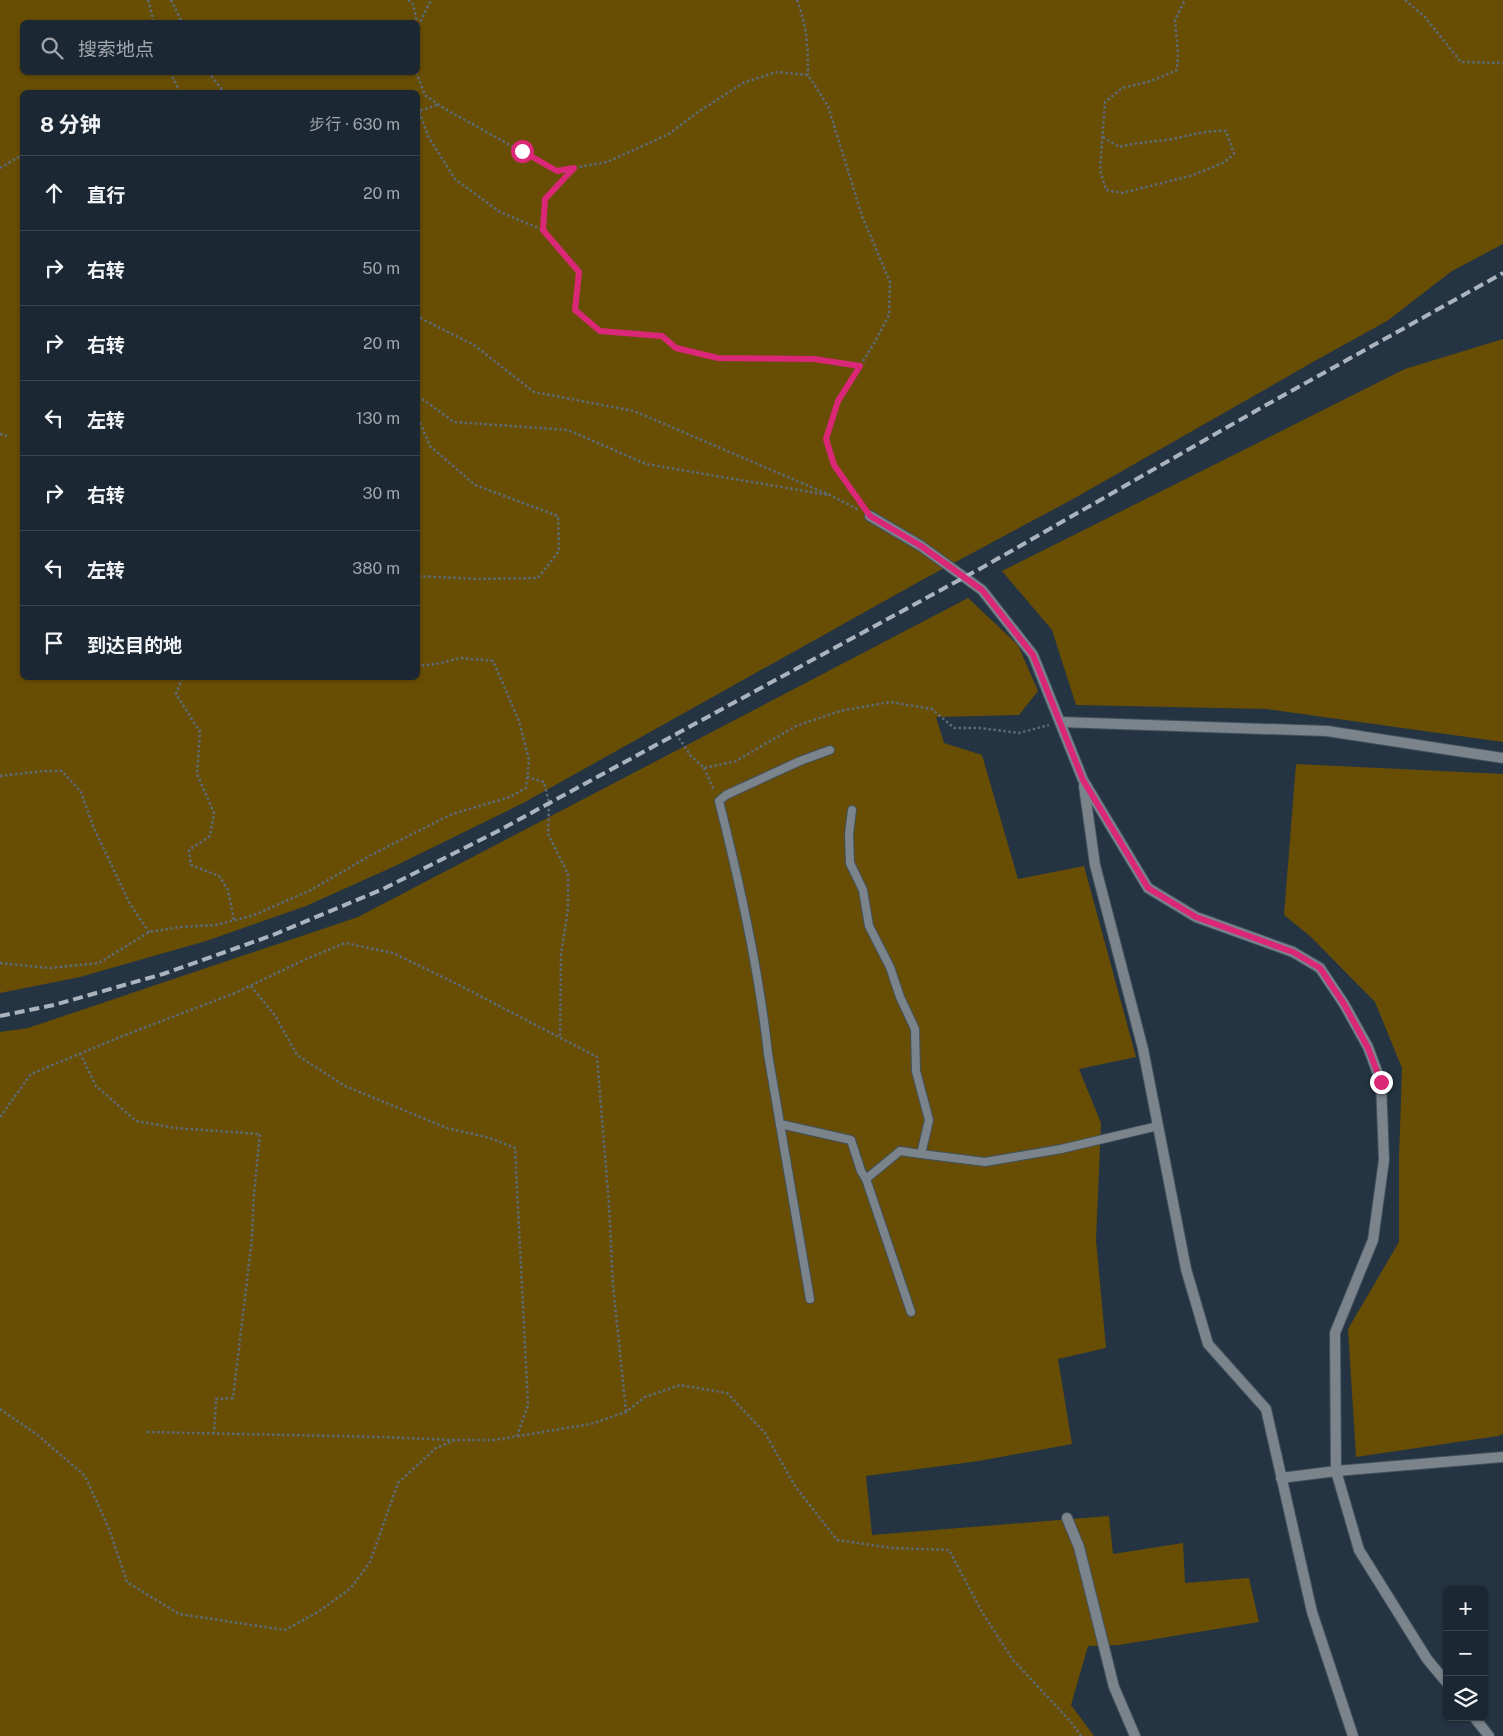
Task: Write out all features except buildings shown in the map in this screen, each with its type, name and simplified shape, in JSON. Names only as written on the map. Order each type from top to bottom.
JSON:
[{"type":"street","points":[[870,516],[921,546],[982,590],[1033,655],[1083,780],[1148,888],[1196,917],[1293,952],[1320,968],[1344,1004],[1368,1048],[1381,1082],[1384,1160],[1374,1240],[1335,1333],[1336,1471],[1359,1550],[1427,1659],[1443,1678]]},
{"type":"street","points":[[1060,722],[1327,731],[1503,758]]},
{"type":"street","points":[[1083,780],[1095,865],[1142,1049],[1186,1269],[1208,1344],[1266,1409],[1312,1612],[1353,1736]]},
{"type":"street","points":[[1281,1478],[1336,1471],[1503,1457]]},
{"type":"street","points":[[1067,1518],[1079,1547],[1114,1687],[1135,1736]]},
{"type":"street","points":[[1477,1721],[1489,1736]]},
{"type":"lane","points":[[810,1299],[759,988],[736,868],[719,801],[726,795],[800,760],[830,750]]},
{"type":"lane","points":[[852,810],[849,834],[850,863],[863,890],[869,926],[890,967],[900,997],[915,1029],[916,1071],[929,1120],[922,1154]]},
{"type":"lane","points":[[780,1124],[851,1140],[911,1312]]},
{"type":"lane","points":[[866,1179],[900,1151],[985,1162],[1061,1149],[1158,1126]]},
{"type":"path","points":[[148,0],[153,20]]},
{"type":"path","points":[[171,0],[181,20]]},
{"type":"path","points":[[404,0],[413,4]]},
{"type":"path","points":[[408,0],[413,4],[417,20]]},
{"type":"path","points":[[420,20],[431,0]]},
{"type":"path","points":[[797,0],[805,21],[808,47],[808,75],[828,106],[862,216],[890,282],[889,315],[838,401],[826,439],[834,465],[870,516]]},
{"type":"path","points":[[1103,137],[1119,146],[1134,142],[1172,139],[1213,130],[1226,132],[1234,154],[1223,164],[1190,176],[1122,193],[1106,190],[1100,170],[1105,102],[1122,88],[1151,81],[1177,70],[1178,54],[1175,20],[1185,0]]},
{"type":"path","points":[[1405,0],[1425,17],[1461,62],[1503,63]]},
{"type":"path","points":[[417,75],[425,95],[438,104],[557,171],[607,162],[669,134],[698,112],[745,82],[777,72],[808,75]]},
{"type":"path","points":[[172,75],[179,90]]},
{"type":"path","points":[[210,75],[222,90]]},
{"type":"path","points":[[420,111],[438,104]]},
{"type":"path","points":[[420,114],[428,136],[455,179],[500,212],[543,230],[579,272],[575,310],[600,331],[662,336],[676,348],[718,358],[814,359],[860,366]]},
{"type":"path","points":[[0,168],[20,156]]},
{"type":"path","points":[[543,230],[545,199],[574,168]]},
{"type":"path","points":[[420,316],[422,319],[474,345],[534,392],[634,411],[832,496],[870,516]]},
{"type":"path","points":[[420,397],[454,422],[568,430],[646,464],[832,496]]},
{"type":"path","points":[[420,423],[430,446],[474,485],[558,516],[559,551],[538,578],[486,579],[420,576]]},
{"type":"path","points":[[0,434],[8,436]]},
{"type":"path","points":[[0,963],[51,968],[99,963],[148,932],[180,927],[216,925],[254,915],[311,890],[373,854],[452,814],[510,798],[526,788],[529,760],[519,722],[493,661],[462,658],[420,666]]},
{"type":"path","points":[[181,680],[176,694],[200,732],[197,774],[214,812],[210,836],[189,850],[191,865],[219,876],[228,890],[234,920]]},
{"type":"path","points":[[704,768],[736,760],[796,726],[840,711],[890,702],[932,709],[954,728],[980,728],[1019,733],[1060,722]]},
{"type":"path","points":[[676,734],[691,756],[704,768],[719,801]]},
{"type":"path","points":[[0,776],[62,772],[81,792],[93,826],[130,904],[148,932]]},
{"type":"path","points":[[527,777],[544,782],[549,803],[548,834],[568,874],[568,909],[561,955],[560,1038]]},
{"type":"path","points":[[0,1117],[31,1074],[235,993],[304,960],[345,943],[394,953],[598,1057],[609,1205],[612,1285],[626,1412]]},
{"type":"path","points":[[251,986],[276,1017],[297,1055],[345,1086],[447,1128],[490,1138],[515,1148],[528,1405],[517,1436]]},
{"type":"path","points":[[80,1054],[96,1086],[136,1121],[175,1128],[260,1134],[252,1238],[233,1398],[216,1400],[214,1433]]},
{"type":"path","points":[[147,1432],[494,1440],[591,1424],[626,1412],[645,1397],[680,1385],[727,1393],[765,1433],[796,1486],[837,1540],[893,1548],[949,1550],[982,1612],[1013,1660],[1071,1722],[1081,1736]]},
{"type":"path","points":[[0,1409],[39,1436],[85,1476],[109,1529],[127,1582],[179,1614],[285,1630],[318,1612],[351,1588],[370,1562],[398,1483],[436,1448],[455,1440]]},
{"type":"shaded area","points":[[0,0],[1503,0],[1503,244],[1452,271],[1387,321],[1073,499],[922,580],[525,802],[395,866],[306,906],[206,941],[80,977],[0,993]]},
{"type":"shaded area","points":[[1503,339],[1503,742],[1267,709],[1076,705],[1052,630],[1002,571],[1405,369]]},
{"type":"shaded area","points":[[968,598],[1018,645],[1038,691],[1019,715],[936,717],[944,743],[982,755],[1018,879],[1084,866],[1136,1057],[1079,1069],[1101,1123],[1096,1240],[1106,1348],[1058,1359],[1072,1444],[979,1461],[866,1476],[872,1535],[1109,1516],[1113,1554],[1183,1543],[1185,1583],[1249,1578],[1259,1622],[1119,1645],[1088,1646],[1071,1705],[1094,1736],[0,1736],[0,1032],[28,1028],[358,917]]},
{"type":"shaded area","points":[[1296,764],[1503,774],[1503,1434],[1498,1436],[1356,1457],[1348,1329],[1399,1242],[1402,1068],[1375,1002],[1311,937],[1284,915]]},
{"type":"railway","points":[[0,1016],[54,1005],[163,974],[273,935],[383,889],[498,831],[985,566],[1259,409],[1503,273]]},
{"type":"route","points":[[522,151],[557,171],[574,168],[545,199],[543,230],[579,272],[575,310],[600,331],[662,336],[676,348],[718,358],[814,359],[860,366],[838,401],[826,439],[834,465],[870,516],[921,546],[982,590],[1033,655],[1083,780],[1148,888],[1196,917],[1293,952],[1320,968],[1344,1004],[1368,1048],[1381,1082]]}]
